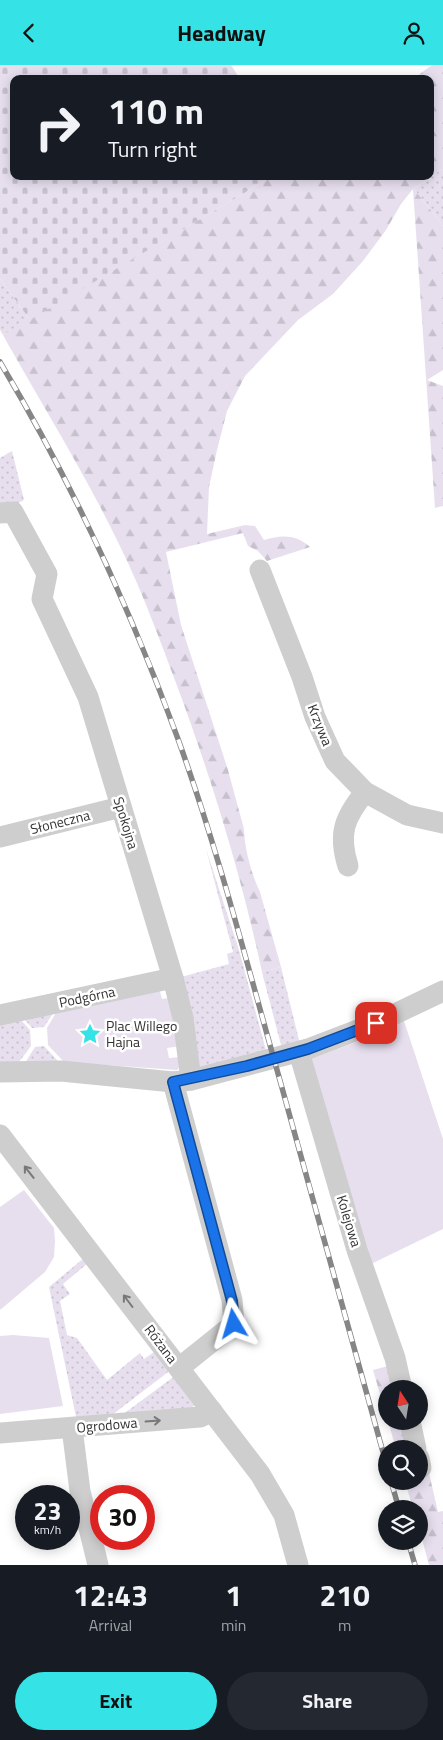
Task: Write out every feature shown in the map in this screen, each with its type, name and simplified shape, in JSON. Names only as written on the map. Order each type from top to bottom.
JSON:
[{"type":"street","name":"Spokojna","points":[[0,513],[13,512],[47,574],[42,599],[88,697],[173,978],[183,1018],[182,1081],[232,1301],[234,1324],[179,1368]]},
{"type":"street","name":"Krzywa","points":[[260,570],[302,677],[315,717],[335,761],[365,793],[407,815],[443,823]]},
{"type":"street","points":[[348,866],[342,844],[344,827],[351,810],[365,793]]},
{"type":"street","name":"Słoneczna","points":[[0,837],[121,807]]},
{"type":"street","name":"Podgórna","points":[[0,1015],[173,978]]},
{"type":"street","points":[[0,1071],[61,1071],[182,1081],[299,1052],[376,1023],[443,991]]},
{"type":"street","name":"Kolejowa","points":[[299,1052],[357,1250],[395,1358],[400,1380]]},
{"type":"street","name":"Różana","points":[[0,1135],[260,1474],[284,1515],[298,1565]]},
{"type":"street","name":"Ogrodowa","points":[[0,1433],[200,1417],[212,1411]]},
{"type":"street","points":[[72,1428],[80,1491],[98,1565]]},
{"type":"green space","points":[[0,65],[231,65],[237,75],[10,75],[10,180],[266,180],[30,320],[0,279]]},
{"type":"green space","points":[[432,65],[443,65],[443,168],[434,175],[434,75],[418,75]]},
{"type":"green space","points":[[443,168],[443,226],[414,189],[426,180],[434,180],[434,175]]},
{"type":"green space","points":[[266,180],[426,180],[414,189],[443,226],[443,370],[427,380],[443,386],[443,506],[435,508],[413,189],[363,261],[333,294],[298,320],[245,376],[227,411],[209,487],[207,534],[245,525],[255,526],[264,540],[288,537],[299,540],[310,547],[267,561],[258,551],[248,546],[243,533],[166,552],[181,625],[228,770],[244,829],[249,861],[260,892],[281,967],[262,972],[245,899],[213,790],[165,653],[128,563],[68,448],[3,335]]},
{"type":"green space","points":[[0,279],[30,320],[3,335],[0,330]]},
{"type":"green space","points":[[12,451],[24,500],[11,507],[0,509],[0,458]]},
{"type":"green space","points":[[206,849],[239,950],[267,1054],[205,1070],[197,1065],[181,977],[229,964],[227,954],[233,952]]},
{"type":"green space","points":[[281,967],[300,1044],[282,1049],[262,972]]},
{"type":"green space","name":"Plac Willego Hajna","points":[[159,988],[162,999],[174,997],[181,1046],[167,1048],[169,1058],[180,1057],[177,1070],[64,1062],[48,1045],[47,1028],[57,1011]]},
{"type":"green space","points":[[54,1012],[44,1027],[32,1028],[24,1019]]},
{"type":"green space","points":[[21,1020],[30,1030],[31,1046],[19,1062],[0,1063],[0,1021]]},
{"type":"green space","points":[[404,1021],[443,1139],[443,1229],[371,1264],[307,1060],[354,1043]]},
{"type":"green space","points":[[44,1046],[58,1063],[25,1063],[35,1047]]},
{"type":"green space","points":[[24,1190],[54,1228],[54,1257],[45,1272],[0,1310],[0,1207]]},
{"type":"green space","points":[[84,1258],[88,1263],[63,1284],[70,1294],[60,1301],[67,1335],[77,1338],[107,1380],[140,1353],[144,1359],[157,1350],[172,1369],[112,1415],[76,1417],[49,1287]]},
{"type":"green space","points":[[13,1335],[49,1338],[63,1406],[0,1414],[0,1336]]},
{"type":"green space","points":[[403,1362],[407,1380],[378,1380],[378,1387],[373,1370]]},
{"type":"green space","points":[[176,1375],[195,1405],[190,1408],[122,1415]]},
{"type":"green space","points":[[391,1430],[419,1430],[421,1440],[393,1440]]},
{"type":"green space","points":[[428,1469],[438,1512],[443,1511],[443,1565],[429,1565],[425,1550],[428,1550],[428,1500],[410,1500],[408,1490],[428,1490]]},
{"type":"railway","points":[[0,362],[51,453],[98,546],[140,642],[193,781],[232,907],[380,1440]]},
{"type":"railway","points":[[394,1490],[396,1500]]},
{"type":"railway","points":[[411,1550],[415,1565]]},
{"type":"place","name":"Plac Willego Hajna","points":[[90,1034]]},
{"type":"route","points":[[234,1324],[232,1301],[173,1082],[191,1080],[308,1049],[376,1023]]}]
